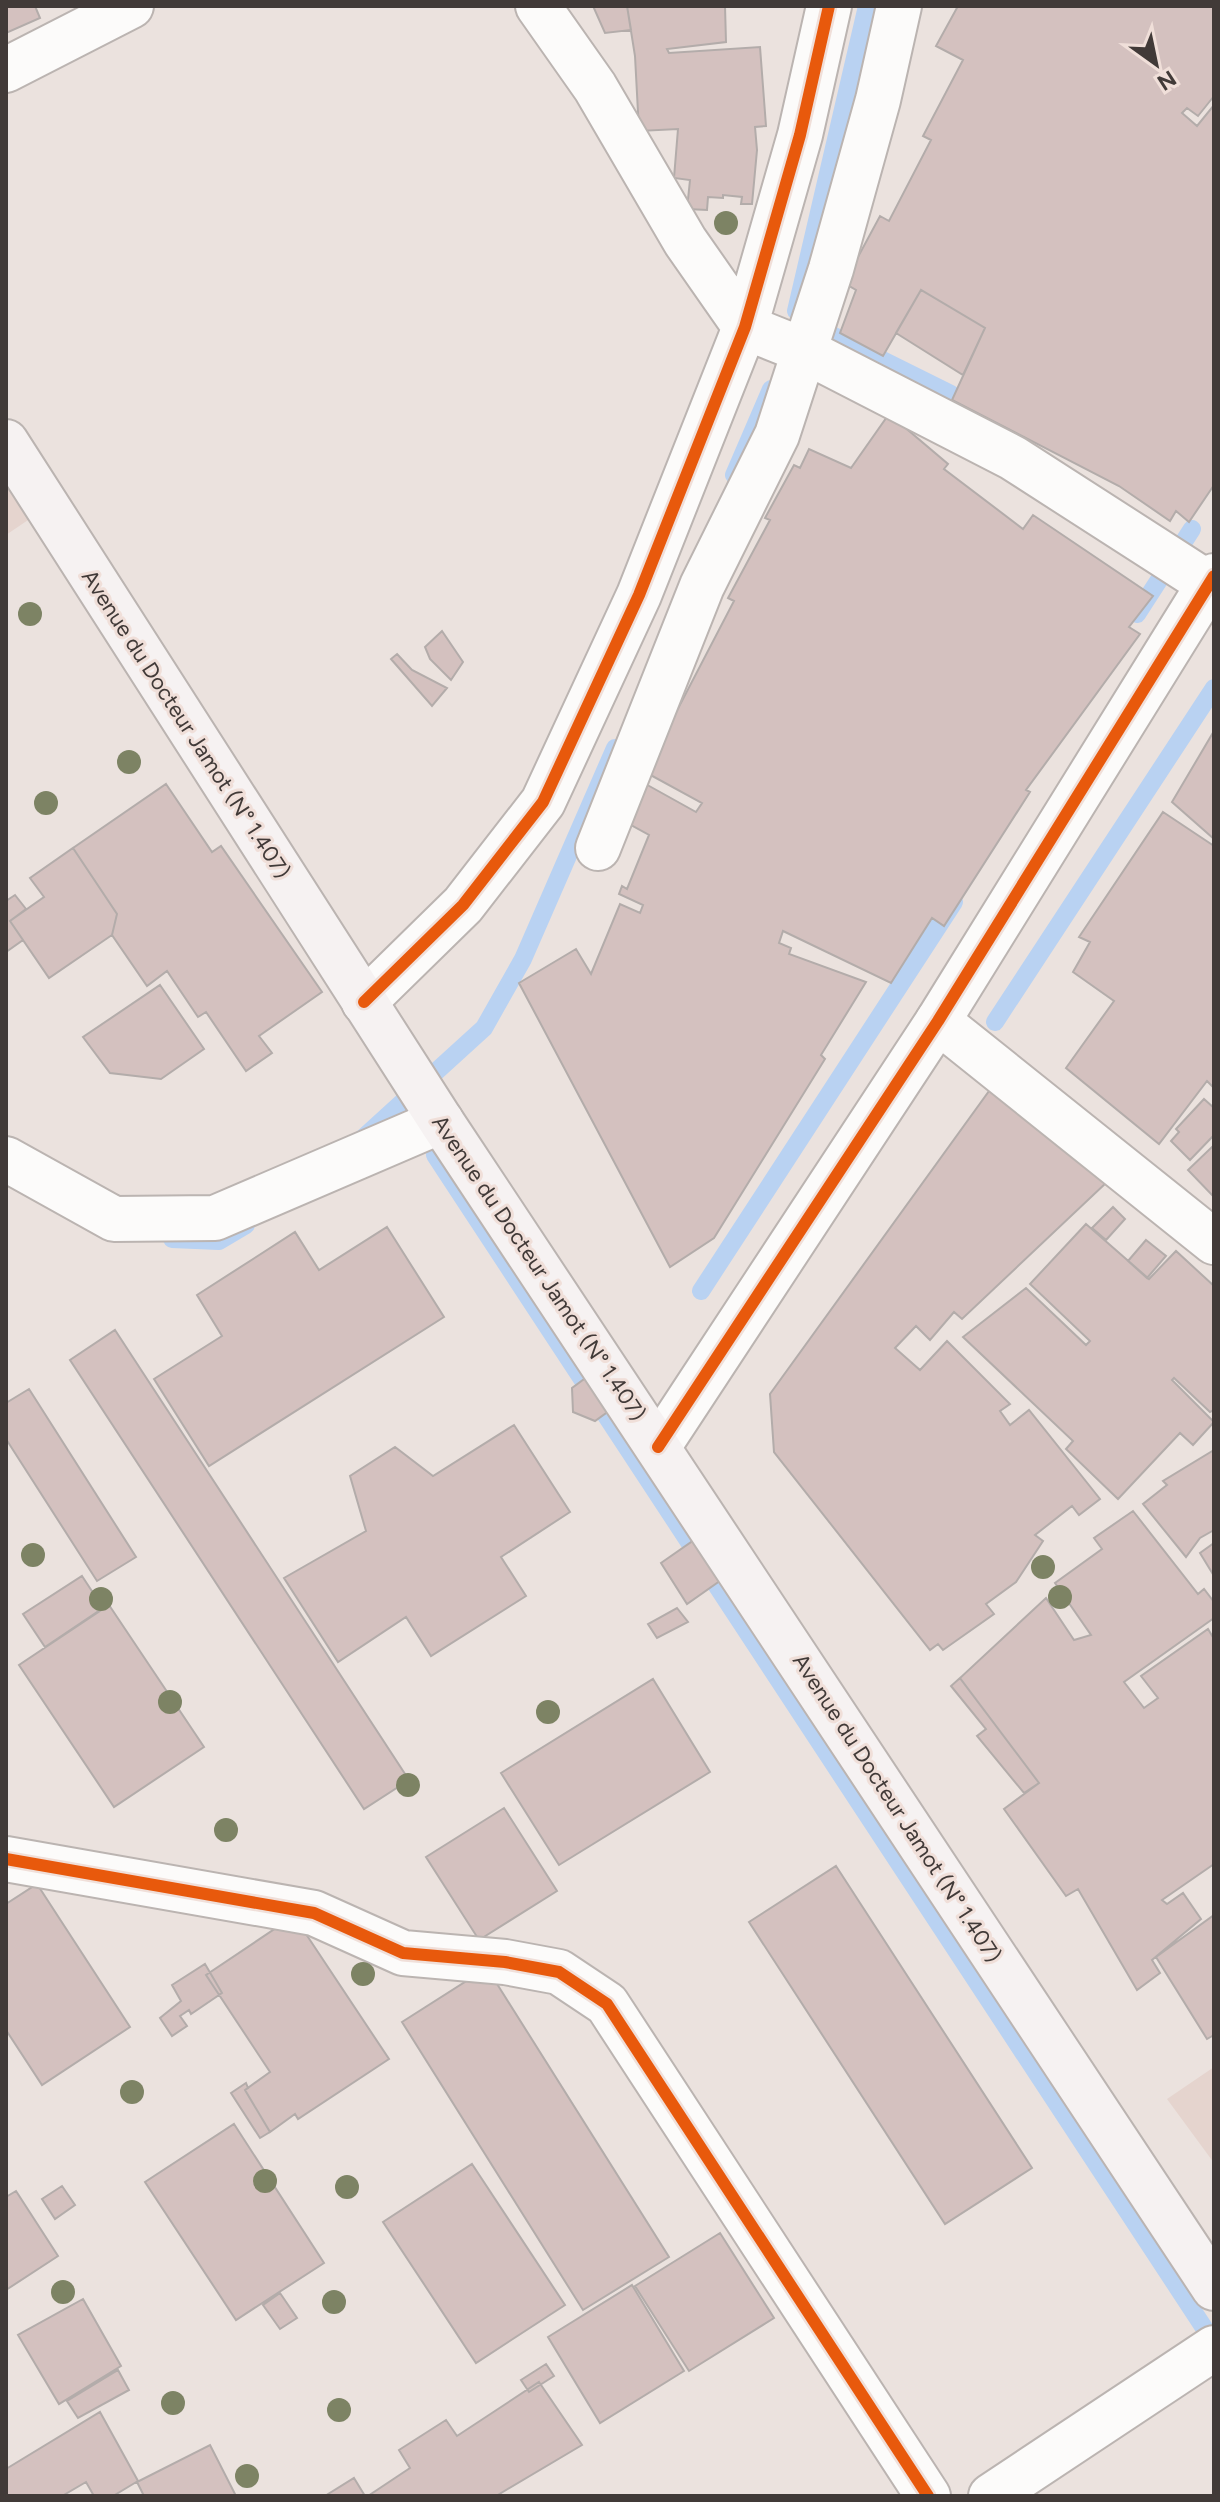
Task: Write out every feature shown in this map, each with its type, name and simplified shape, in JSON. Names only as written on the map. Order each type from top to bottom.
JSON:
[{"type":"main road","name":"Avenue du Docteur Jamot (N° 1.407)","points":[[6,442],[399,1056],[1214,2288]]},
{"type":"street","points":[[6,70],[131,6]]},
{"type":"street","points":[[538,6],[595,87],[685,241],[745,327],[805,351],[1013,458],[1212,580],[938,1021],[658,1447]]},
{"type":"street","points":[[364,1002],[463,905],[543,802],[639,595],[745,327],[800,135],[829,6]]},
{"type":"street","points":[[598,848],[702,586],[777,435],[805,351],[878,100],[899,6]]},
{"type":"street","points":[[938,1021],[1214,1242]]},
{"type":"street","points":[[6,1159],[114,1219],[215,1218],[437,1114]]},
{"type":"street","points":[[6,1859],[314,1913],[403,1953],[505,1962],[559,1972],[607,2004],[928,2496]]},
{"type":"street","points":[[991,2496],[1214,2348]]},
{"type":"shaded area","points":[[6,471],[34,516],[6,535]]},
{"type":"shaded area","points":[[1214,2067],[1214,2163],[1167,2099]]},
{"type":"building","points":[[6,6],[35,6],[40,18],[6,33]]},
{"type":"building","points":[[593,6],[627,6],[631,30],[605,33]]},
{"type":"building","points":[[627,6],[725,6],[726,42],[667,49],[669,53],[760,47],[766,126],[755,127],[757,150],[752,204],[741,204],[742,197],[723,195],[723,198],[708,197],[707,210],[687,209],[690,180],[674,178],[678,129],[639,131],[635,56]]},
{"type":"building","points":[[958,6],[1214,6],[1214,96],[1198,116],[1187,108],[1182,113],[1197,126],[1214,105],[1214,485],[1189,522],[1176,511],[1170,521],[1119,486],[952,400],[985,328],[921,290],[883,356],[840,333],[856,290],[844,283],[880,216],[889,221],[931,140],[923,136],[963,60],[936,46]]},
{"type":"building","points":[[921,290],[985,328],[963,375],[896,333]]},
{"type":"building","points":[[889,414],[948,464],[944,469],[1023,529],[1033,515],[1153,596],[1129,627],[1140,634],[1026,790],[1030,792],[944,926],[932,918],[891,983],[783,931],[779,943],[791,948],[789,954],[866,982],[821,1055],[825,1059],[714,1238],[670,1267],[519,983],[576,949],[591,974],[620,904],[640,913],[643,905],[619,894],[622,886],[627,889],[649,835],[622,820],[642,782],[696,812],[702,803],[645,772],[734,601],[728,598],[770,520],[765,518],[794,465],[800,468],[809,449],[851,468]]},
{"type":"building","points":[[442,631],[463,662],[451,680],[430,659],[425,647]]},
{"type":"building","points":[[397,654],[412,670],[447,688],[432,706],[391,659]]},
{"type":"building","points":[[1214,731],[1214,839],[1172,802]]},
{"type":"building","points":[[166,784],[212,852],[221,846],[322,992],[259,1036],[272,1053],[246,1071],[206,1012],[198,1017],[167,971],[147,986],[112,935],[117,914],[73,848]]},
{"type":"building","points":[[1163,812],[1214,846],[1214,1088],[1207,1081],[1159,1144],[1066,1068],[1114,1001],[1073,972],[1090,942],[1079,937]]},
{"type":"building","points":[[73,848],[117,914],[112,935],[49,978],[10,921],[44,897],[30,878]]},
{"type":"building","points":[[15,895],[26,909],[10,921],[23,940],[6,952],[6,901]]},
{"type":"building","points":[[160,985],[204,1049],[161,1079],[110,1073],[83,1037]]},
{"type":"building","points":[[997,1080],[1107,1182],[962,1319],[954,1312],[930,1340],[916,1326],[895,1348],[920,1370],[947,1341],[1010,1404],[1000,1411],[1010,1425],[1029,1410],[1100,1499],[1079,1515],[1072,1506],[1035,1535],[1043,1541],[1016,1582],[986,1604],[994,1614],[943,1650],[938,1644],[930,1650],[774,1452],[770,1394]]},
{"type":"building","points":[[1204,1099],[1214,1108],[1214,1135],[1190,1160],[1171,1141],[1179,1132],[1176,1129]]},
{"type":"building","points":[[1214,1145],[1214,1197],[1188,1170]]},
{"type":"building","points":[[1113,1207],[1125,1219],[1106,1240],[1092,1228]]},
{"type":"building","points":[[1086,1224],[1149,1279],[1176,1251],[1214,1286],[1214,1410],[1210,1412],[1174,1378],[1172,1380],[1214,1422],[1193,1445],[1180,1433],[1118,1499],[1066,1449],[1073,1441],[963,1337],[1026,1288],[1086,1345],[1090,1341],[1030,1284]]},
{"type":"building","points":[[387,1227],[444,1317],[209,1466],[154,1379],[222,1336],[197,1295],[295,1232],[319,1270]]},
{"type":"building","points":[[1146,1240],[1166,1256],[1147,1278],[1128,1261]]},
{"type":"building","points":[[115,1330],[409,1780],[364,1809],[70,1360]]},
{"type":"building","points":[[591,1374],[613,1408],[595,1421],[573,1412],[572,1388]]},
{"type":"building","points":[[29,1389],[136,1557],[97,1581],[6,1439],[6,1403]]},
{"type":"building","points":[[514,1425],[570,1512],[501,1557],[526,1596],[431,1656],[406,1617],[338,1662],[284,1578],[366,1531],[350,1476],[395,1447],[433,1476]]},
{"type":"building","points":[[1214,1450],[1214,1530],[1200,1538],[1186,1557],[1143,1504],[1167,1485],[1163,1481]]},
{"type":"building","points":[[1133,1511],[1198,1594],[1204,1589],[1214,1602],[1214,1618],[1124,1682],[1144,1708],[1158,1698],[1141,1676],[1208,1629],[1214,1639],[1214,1864],[1162,1900],[1167,1904],[1183,1893],[1201,1919],[1152,1960],[1160,1973],[1137,1990],[1078,1889],[1066,1896],[1004,1809],[1039,1783],[960,1678],[1046,1598],[1074,1640],[1091,1635],[1055,1583],[1102,1549],[1094,1538]]},
{"type":"building","points":[[697,1538],[724,1578],[687,1604],[661,1563]]},
{"type":"building","points":[[1214,1543],[1214,1576],[1200,1553]]},
{"type":"building","points":[[82,1576],[103,1608],[45,1647],[23,1614]]},
{"type":"building","points":[[109,1605],[204,1747],[114,1807],[19,1665]]},
{"type":"building","points":[[677,1608],[688,1622],[657,1638],[648,1624]]},
{"type":"building","points":[[960,1678],[1039,1783],[1024,1793],[977,1736],[986,1729],[951,1686]]},
{"type":"building","points":[[653,1679],[710,1772],[559,1865],[501,1773]]},
{"type":"building","points":[[504,1808],[557,1891],[479,1940],[426,1857]]},
{"type":"building","points":[[836,1866],[1032,2168],[945,2224],[749,1922]]},
{"type":"building","points":[[37,1884],[130,2027],[42,2085],[6,2030],[6,1904]]},
{"type":"building","points":[[1214,1915],[1214,2035],[1207,2039],[1156,1957]]},
{"type":"building","points":[[294,1916],[389,2059],[298,2119],[295,2114],[270,2132],[245,2090],[270,2072],[206,1975]]},
{"type":"building","points":[[205,1964],[222,1993],[191,2014],[189,2010],[180,2016],[187,2026],[172,2036],[160,2018],[181,2001],[172,1985]]},
{"type":"building","points":[[487,1968],[669,2257],[583,2310],[402,2022]]},
{"type":"building","points":[[246,2083],[248,2088],[245,2090],[270,2132],[260,2138],[231,2093]]},
{"type":"building","points":[[234,2124],[324,2263],[236,2320],[145,2182]]},
{"type":"building","points":[[472,2164],[565,2305],[476,2363],[383,2222]]},
{"type":"building","points":[[62,2186],[75,2205],[55,2219],[42,2199]]},
{"type":"building","points":[[16,2191],[58,2256],[6,2290],[6,2197]]},
{"type":"building","points":[[720,2233],[774,2318],[689,2371],[635,2286]]},
{"type":"building","points":[[632,2285],[684,2371],[600,2423],[548,2337]]},
{"type":"building","points":[[280,2293],[297,2318],[280,2329],[263,2305]]},
{"type":"building","points":[[83,2299],[121,2366],[59,2404],[18,2335]]},
{"type":"building","points":[[546,2364],[554,2376],[529,2392],[521,2380]]},
{"type":"building","points":[[118,2370],[129,2390],[78,2418],[67,2401]]},
{"type":"building","points":[[539,2382],[582,2445],[496,2496],[368,2496],[410,2468],[399,2450],[446,2420],[457,2436]]},
{"type":"building","points":[[100,2412],[138,2481],[113,2496],[94,2496],[86,2482],[62,2496],[6,2496],[6,2469]]},
{"type":"building","points":[[210,2445],[236,2496],[144,2496],[137,2482]]},
{"type":"building","points":[[354,2478],[365,2496],[325,2496]]},
{"type":"waterway","points":[[796,311],[867,6]]},
{"type":"waterway","points":[[820,329],[951,394]]},
{"type":"waterway","points":[[734,475],[771,389]]},
{"type":"waterway","points":[[1137,614],[1192,529]]},
{"type":"waterway","points":[[995,1022],[1214,688]]},
{"type":"waterway","points":[[362,1139],[484,1028],[523,959],[615,748]]},
{"type":"waterway","points":[[701,1291],[954,902]]},
{"type":"waterway","points":[[435,1155],[689,1542]]},
{"type":"waterway","points":[[172,1239],[219,1241],[246,1225]]},
{"type":"waterway","points":[[715,1583],[1214,2343]]},
{"type":"cycle path","points":[[364,1002],[463,905],[543,802],[639,595],[745,327],[800,135],[829,6]]},
{"type":"cycle path","points":[[658,1447],[938,1021],[1214,576]]},
{"type":"cycle path","points":[[6,1859],[314,1913],[403,1953],[505,1962],[559,1972],[607,2004],[928,2496]]}]
